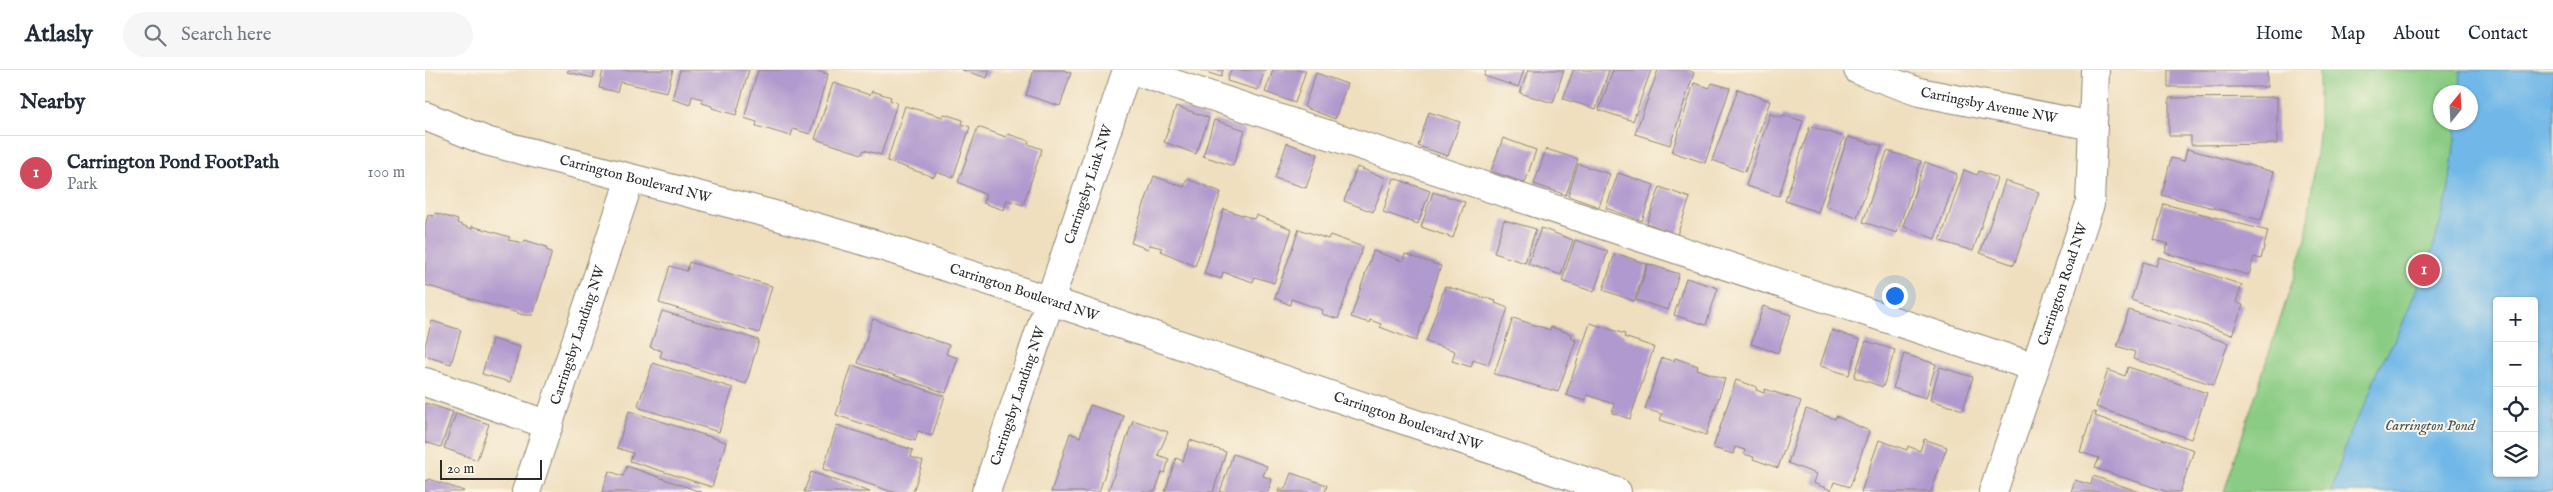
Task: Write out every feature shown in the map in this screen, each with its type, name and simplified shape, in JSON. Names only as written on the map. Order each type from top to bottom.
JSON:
[{"type":"street","name":"Carringsby Link NW","points":[[1051,301],[1127,70]]},
{"type":"street","points":[[1132,70],[2035,367]]},
{"type":"street","name":"Carringsby Avenue NW","points":[[1858,70],[1919,92],[2093,126]]},
{"type":"street","name":"Carrington Road NW","points":[[1993,492],[2090,204],[2095,70]]},
{"type":"street","name":"Carrington Boulevard NW","points":[[425,116],[486,141],[767,213],[881,246],[1051,301],[1617,492]]},
{"type":"street","name":"Carringsby Landing NW","points":[[526,492],[630,179]]},
{"type":"street","name":"Carringsby Landing NW","points":[[986,492],[1051,301]]},
{"type":"street","points":[[425,382],[549,425]]},
{"type":"green space","points":[[2319,70],[2553,70],[2553,492],[2224,492],[2306,239],[2319,125]]},
{"type":"water","name":"Carrington Pond","points":[[2461,70],[2553,70],[2553,492],[2331,492],[2351,429],[2367,401],[2378,369],[2400,330],[2433,248],[2448,194],[2456,130],[2478,130],[2478,85],[2460,85]]},
{"type":"building","points":[[568,70],[595,70],[593,78],[567,72]]},
{"type":"building","points":[[603,70],[673,70],[667,92],[620,82],[617,92],[599,88]]},
{"type":"building","points":[[680,70],[749,70],[736,115],[712,108],[712,106],[702,103],[703,99],[692,96],[690,105],[672,99]]},
{"type":"building","points":[[758,70],[814,70],[828,74],[810,134],[793,129],[791,136],[756,126],[757,122],[744,118]]},
{"type":"building","points":[[962,70],[990,70],[987,78]]},
{"type":"building","points":[[1034,70],[1063,70],[1071,73],[1060,106],[1026,95]]},
{"type":"building","points":[[1200,70],[1223,70],[1221,77]]},
{"type":"building","points":[[1231,70],[1265,70],[1258,90],[1227,81]]},
{"type":"building","points":[[1273,70],[1306,70],[1295,103],[1265,92]]},
{"type":"building","points":[[1486,70],[1524,70],[1518,87],[1484,76]]},
{"type":"building","points":[[1528,70],[1564,70],[1553,103],[1520,93]]},
{"type":"building","points":[[1573,70],[1609,70],[1596,109],[1563,99]]},
{"type":"building","points":[[1613,70],[1651,70],[1633,121],[1599,110]]},
{"type":"building","points":[[1658,70],[1688,70],[1694,73],[1670,145],[1635,134]]},
{"type":"building","points":[[2168,70],[2267,70],[2267,87],[2168,87]]},
{"type":"building","points":[[1316,73],[1347,84],[1335,119],[1304,107]]},
{"type":"building","points":[[833,83],[870,95],[872,91],[891,97],[890,100],[897,103],[881,155],[864,150],[862,154],[815,139]]},
{"type":"building","points":[[1694,83],[1710,88],[1712,83],[1730,88],[1705,163],[1672,152]]},
{"type":"building","points":[[1738,89],[1770,101],[1745,172],[1712,160]]},
{"type":"building","points":[[2277,97],[2277,144],[2191,145],[2191,136],[2169,136],[2169,98]]},
{"type":"building","points":[[905,106],[943,117],[944,114],[963,120],[962,124],[970,127],[953,178],[936,172],[934,177],[887,161]]},
{"type":"building","points":[[1176,106],[1209,118],[1196,154],[1164,142]]},
{"type":"building","points":[[1429,112],[1460,122],[1448,156],[1418,146]]},
{"type":"building","points":[[1770,114],[1782,118],[1783,115],[1803,121],[1779,196],[1746,186]]},
{"type":"building","points":[[1214,120],[1245,130],[1233,166],[1203,156]]},
{"type":"building","points":[[1810,126],[1844,137],[1818,212],[1785,201]]},
{"type":"building","points":[[978,127],[1006,137],[1008,134],[1029,141],[1028,144],[1042,149],[1023,205],[1007,200],[1004,210],[983,203],[986,195],[958,182]]},
{"type":"building","points":[[1848,137],[1882,146],[1857,217],[1825,206]]},
{"type":"building","points":[[1503,138],[1536,150],[1525,183],[1491,171]]},
{"type":"building","points":[[1287,143],[1318,154],[1306,188],[1275,178]]},
{"type":"building","points":[[1546,149],[1578,159],[1566,195],[1534,184]]},
{"type":"building","points":[[2187,149],[2274,172],[2261,220],[2162,195],[2171,158],[2184,161]]},
{"type":"building","points":[[1887,151],[1921,161],[1897,233],[1863,222]]},
{"type":"building","points":[[1925,162],[1957,174],[1935,239],[1903,226]]},
{"type":"building","points":[[1578,164],[1610,174],[1599,207],[1568,196]]},
{"type":"building","points":[[1357,167],[1386,178],[1373,212],[1344,201]]},
{"type":"building","points":[[1964,170],[1977,175],[1979,171],[1997,178],[1973,251],[1940,241]]},
{"type":"building","points":[[1618,173],[1654,185],[1642,221],[1606,208]]},
{"type":"building","points":[[1154,176],[1184,187],[1187,179],[1221,192],[1195,266],[1161,251],[1162,248],[1150,245],[1148,249],[1131,243]]},
{"type":"building","points":[[1394,178],[1430,191],[1418,224],[1383,212]]},
{"type":"building","points":[[2005,181],[2039,192],[2014,265],[1980,253]]},
{"type":"building","points":[[1660,187],[1690,198],[1677,235],[1647,223]]},
{"type":"building","points":[[1433,192],[1465,202],[1453,238],[1421,227]]},
{"type":"building","points":[[2164,204],[2268,231],[2261,259],[2254,257],[2249,275],[2165,253],[2168,244],[2154,240]]},
{"type":"building","points":[[1224,209],[1254,219],[1256,215],[1292,229],[1274,283],[1255,277],[1253,282],[1223,272],[1221,279],[1204,274]]},
{"type":"building","points":[[435,213],[458,220],[457,223],[472,229],[472,226],[510,237],[508,240],[524,243],[525,240],[547,247],[546,250],[552,252],[533,315],[524,315],[425,285],[425,226],[428,215],[434,216]]},
{"type":"building","points":[[1504,220],[1536,229],[1525,263],[1494,253]]},
{"type":"building","points":[[1541,228],[1573,240],[1561,275],[1528,264]]},
{"type":"building","points":[[1299,229],[1328,239],[1330,235],[1363,247],[1338,319],[1322,314],[1323,310],[1291,299],[1290,305],[1275,298]]},
{"type":"building","points":[[1575,240],[1608,251],[1594,292],[1562,281]]},
{"type":"building","points":[[1373,251],[1403,261],[1405,254],[1441,266],[1416,341],[1380,327],[1381,324],[1370,320],[1369,323],[1351,317]]},
{"type":"building","points":[[1615,253],[1647,264],[1634,301],[1603,290]]},
{"type":"building","points":[[2159,257],[2242,285],[2236,302],[2243,305],[2232,335],[2131,300],[2143,262],[2156,266]]},
{"type":"building","points":[[689,262],[772,286],[759,333],[659,303],[670,266],[687,271]]},
{"type":"building","points":[[1648,264],[1679,274],[1668,310],[1636,300]]},
{"type":"building","points":[[1686,278],[1718,288],[1706,325],[1674,315]]},
{"type":"building","points":[[1445,286],[1496,301],[1495,303],[1508,308],[1488,365],[1473,360],[1471,367],[1452,361],[1455,351],[1426,342]]},
{"type":"building","points":[[1763,306],[1791,315],[1778,353],[1751,344]]},
{"type":"building","points":[[2129,310],[2228,343],[2214,385],[2133,359],[2135,352],[2117,346]]},
{"type":"building","points":[[662,311],[759,340],[746,384],[660,357],[662,351],[650,347]]},
{"type":"building","points":[[1513,318],[1550,330],[1551,327],[1571,334],[1570,338],[1576,340],[1558,392],[1494,374]]},
{"type":"building","points":[[873,319],[949,345],[946,354],[958,358],[946,393],[858,363]]},
{"type":"building","points":[[432,321],[461,330],[451,364],[425,356],[425,346]]},
{"type":"building","points":[[1590,323],[1625,334],[1624,337],[1654,347],[1630,419],[1612,413],[1614,404],[1587,395],[1585,401],[1566,395]]},
{"type":"building","points":[[1832,330],[1860,340],[1849,375],[1820,366]]},
{"type":"building","points":[[492,339],[520,347],[510,382],[482,374]]},
{"type":"building","points":[[1866,341],[1895,350],[1883,387],[1854,377]]},
{"type":"building","points":[[1904,354],[1936,364],[1926,398],[1893,388]]},
{"type":"building","points":[[1662,358],[1674,361],[1675,358],[1698,366],[1697,369],[1725,379],[1706,435],[1660,420],[1662,414],[1645,409]]},
{"type":"building","points":[[653,363],[733,388],[719,432],[640,408],[638,405]]},
{"type":"building","points":[[852,365],[945,396],[932,436],[918,431],[915,441],[836,415]]},
{"type":"building","points":[[1940,367],[1973,377],[1963,410],[1930,400]]},
{"type":"building","points":[[2128,367],[2207,393],[2191,439],[2096,407],[2108,370],[2125,376]]},
{"type":"building","points":[[1736,380],[1757,387],[1756,390],[1764,393],[1765,389],[1801,401],[1778,468],[1753,459],[1754,457],[1744,454],[1745,450],[1735,447],[1733,454],[1713,448]]},
{"type":"building","points":[[425,403],[453,412],[441,447],[425,442]]},
{"type":"building","points":[[1090,405],[1124,416],[1099,492],[1051,492],[1070,433],[1080,437]]},
{"type":"building","points":[[1806,409],[1835,419],[1836,416],[1869,431],[1850,487],[1834,482],[1831,490],[1813,483],[1816,474],[1788,463]]},
{"type":"building","points":[[629,411],[726,442],[712,487],[630,461],[633,453],[617,448]]},
{"type":"building","points":[[2093,412],[2096,413],[2095,416],[2194,450],[2180,492],[2168,492],[2095,468],[2099,458],[2080,452]]},
{"type":"building","points":[[456,413],[489,424],[477,460],[444,448]]},
{"type":"building","points":[[1133,420],[1168,432],[1158,455],[1169,459],[1165,473],[1162,472],[1155,492],[1108,492]]},
{"type":"building","points":[[837,425],[913,450],[911,457],[923,461],[913,492],[893,492],[823,469]]},
{"type":"building","points":[[1924,439],[1947,447],[1931,492],[1861,492],[1879,440],[1907,450],[1908,446],[1920,451]]},
{"type":"building","points":[[1190,440],[1226,452],[1213,492],[1165,492],[1176,458],[1183,461]]},
{"type":"building","points":[[1233,454],[1267,466],[1263,476],[1272,479],[1268,492],[1220,492]]},
{"type":"building","points":[[627,466],[701,492],[602,492],[609,471],[623,476]]},
{"type":"building","points":[[811,472],[870,492],[804,492]]},
{"type":"building","points":[[1291,473],[1327,485],[1325,492],[1278,492],[1279,488],[1285,489]]},
{"type":"building","points":[[2093,476],[2140,492],[2071,492],[2075,480],[2091,485]]},
{"type":"building","points":[[429,479],[464,491],[425,492],[425,480],[428,481]]},
{"type":"place","name":"Carrington Pond FootPath","points":[[2424,270]]}]
